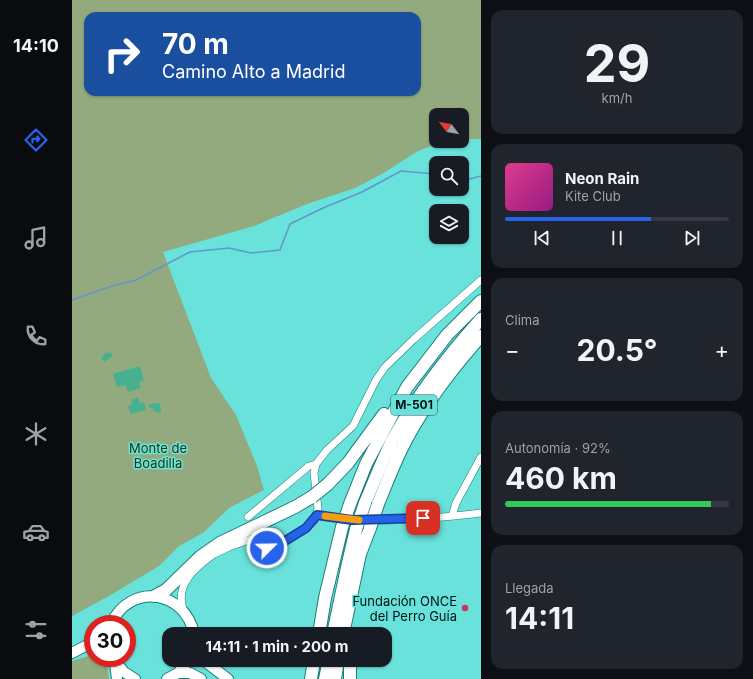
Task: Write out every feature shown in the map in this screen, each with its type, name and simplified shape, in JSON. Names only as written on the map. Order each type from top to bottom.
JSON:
[{"type":"highway","name":"M-501","points":[[320,627],[325,598],[342,527],[366,464],[407,387],[447,335],[481,301]]},
{"type":"highway","name":"M-501","points":[[335,627],[356,529],[384,458],[409,414],[451,353],[481,319]]},
{"type":"highway","points":[[344,627],[360,554],[378,504],[400,452],[431,400],[481,336]]},
{"type":"highway","points":[[155,596],[171,585],[200,557],[220,543],[295,508],[328,484],[348,463],[396,396],[407,387]]},
{"type":"highway","points":[[352,627],[354,604],[370,528]]},
{"type":"highway","points":[[310,679],[313,667]]},
{"type":"highway","points":[[325,679],[328,667]]},
{"type":"highway","points":[[335,679],[337,667]]},
{"type":"highway","points":[[350,667],[350,679]]},
{"type":"street","points":[[238,544],[254,544],[265,546],[273,550],[310,525],[317,515],[318,501],[314,473],[316,464],[327,450],[353,426],[376,380],[385,367],[414,338],[481,280]]},
{"type":"street","points":[[452,516],[456,503],[481,457]]},
{"type":"street","points":[[248,517],[309,466],[316,464]]},
{"type":"street","points":[[317,515],[352,520],[452,516],[481,513]]},
{"type":"street","points":[[171,585],[201,561],[216,553],[271,531],[278,534],[292,534],[302,531]]},
{"type":"street","points":[[265,534],[263,539],[265,546]]},
{"type":"street","points":[[278,534],[281,540],[280,544]]},
{"type":"street","points":[[182,609],[181,592],[184,582],[197,568],[216,553]]},
{"type":"street","points":[[116,615],[119,610],[126,604],[142,597],[155,596],[169,600],[182,609],[189,618],[192,627]]},
{"type":"street","points":[[72,653],[84,647]]},
{"type":"street","points":[[72,653],[84,651]]},
{"type":"street","points":[[115,667],[117,679]]},
{"type":"street","points":[[120,667],[124,672],[135,679]]},
{"type":"street","points":[[168,679],[178,673],[183,667]]},
{"type":"street","points":[[212,667],[228,679]]},
{"type":"street","points":[[178,673],[190,673],[201,679]]},
{"type":"green space","name":"Monte de Boadilla","points":[[72,0],[481,0],[481,139],[469,139],[469,108],[429,108],[429,147],[418,151],[382,174],[355,188],[307,204],[254,226],[163,252],[211,378],[236,415],[257,466],[264,490],[229,508],[203,533],[179,546],[159,566],[72,616]]},
{"type":"green space","points":[[84,657],[84,667],[108,667],[109,679],[72,679],[72,661]]},
{"type":"building","points":[[106,352],[107,354],[110,352],[113,356],[104,362],[101,358]]},
{"type":"building","points":[[140,366],[144,380],[139,382],[141,388],[128,392],[125,385],[117,387],[113,374]]},
{"type":"building","points":[[138,397],[140,403],[144,402],[146,410],[131,414],[128,406],[132,405],[131,400]]},
{"type":"building","points":[[160,403],[161,412],[156,413],[156,411],[153,411],[153,408],[149,408],[149,404]]},
{"type":"waterway","points":[[72,300],[112,286],[136,280],[190,252],[229,248],[251,253],[280,250],[290,224],[323,208],[362,192],[401,171],[429,173]]},
{"type":"waterway","points":[[469,179],[481,176]]},
{"type":"slow traffic","points":[[325,516],[359,520]]},
{"type":"place","name":"Fundación ONCE del Perro Guía","points":[[465,608]]},
{"type":"route","points":[[267,548],[273,550],[278,547],[280,544],[310,525],[317,515],[352,520],[423,518]]}]
